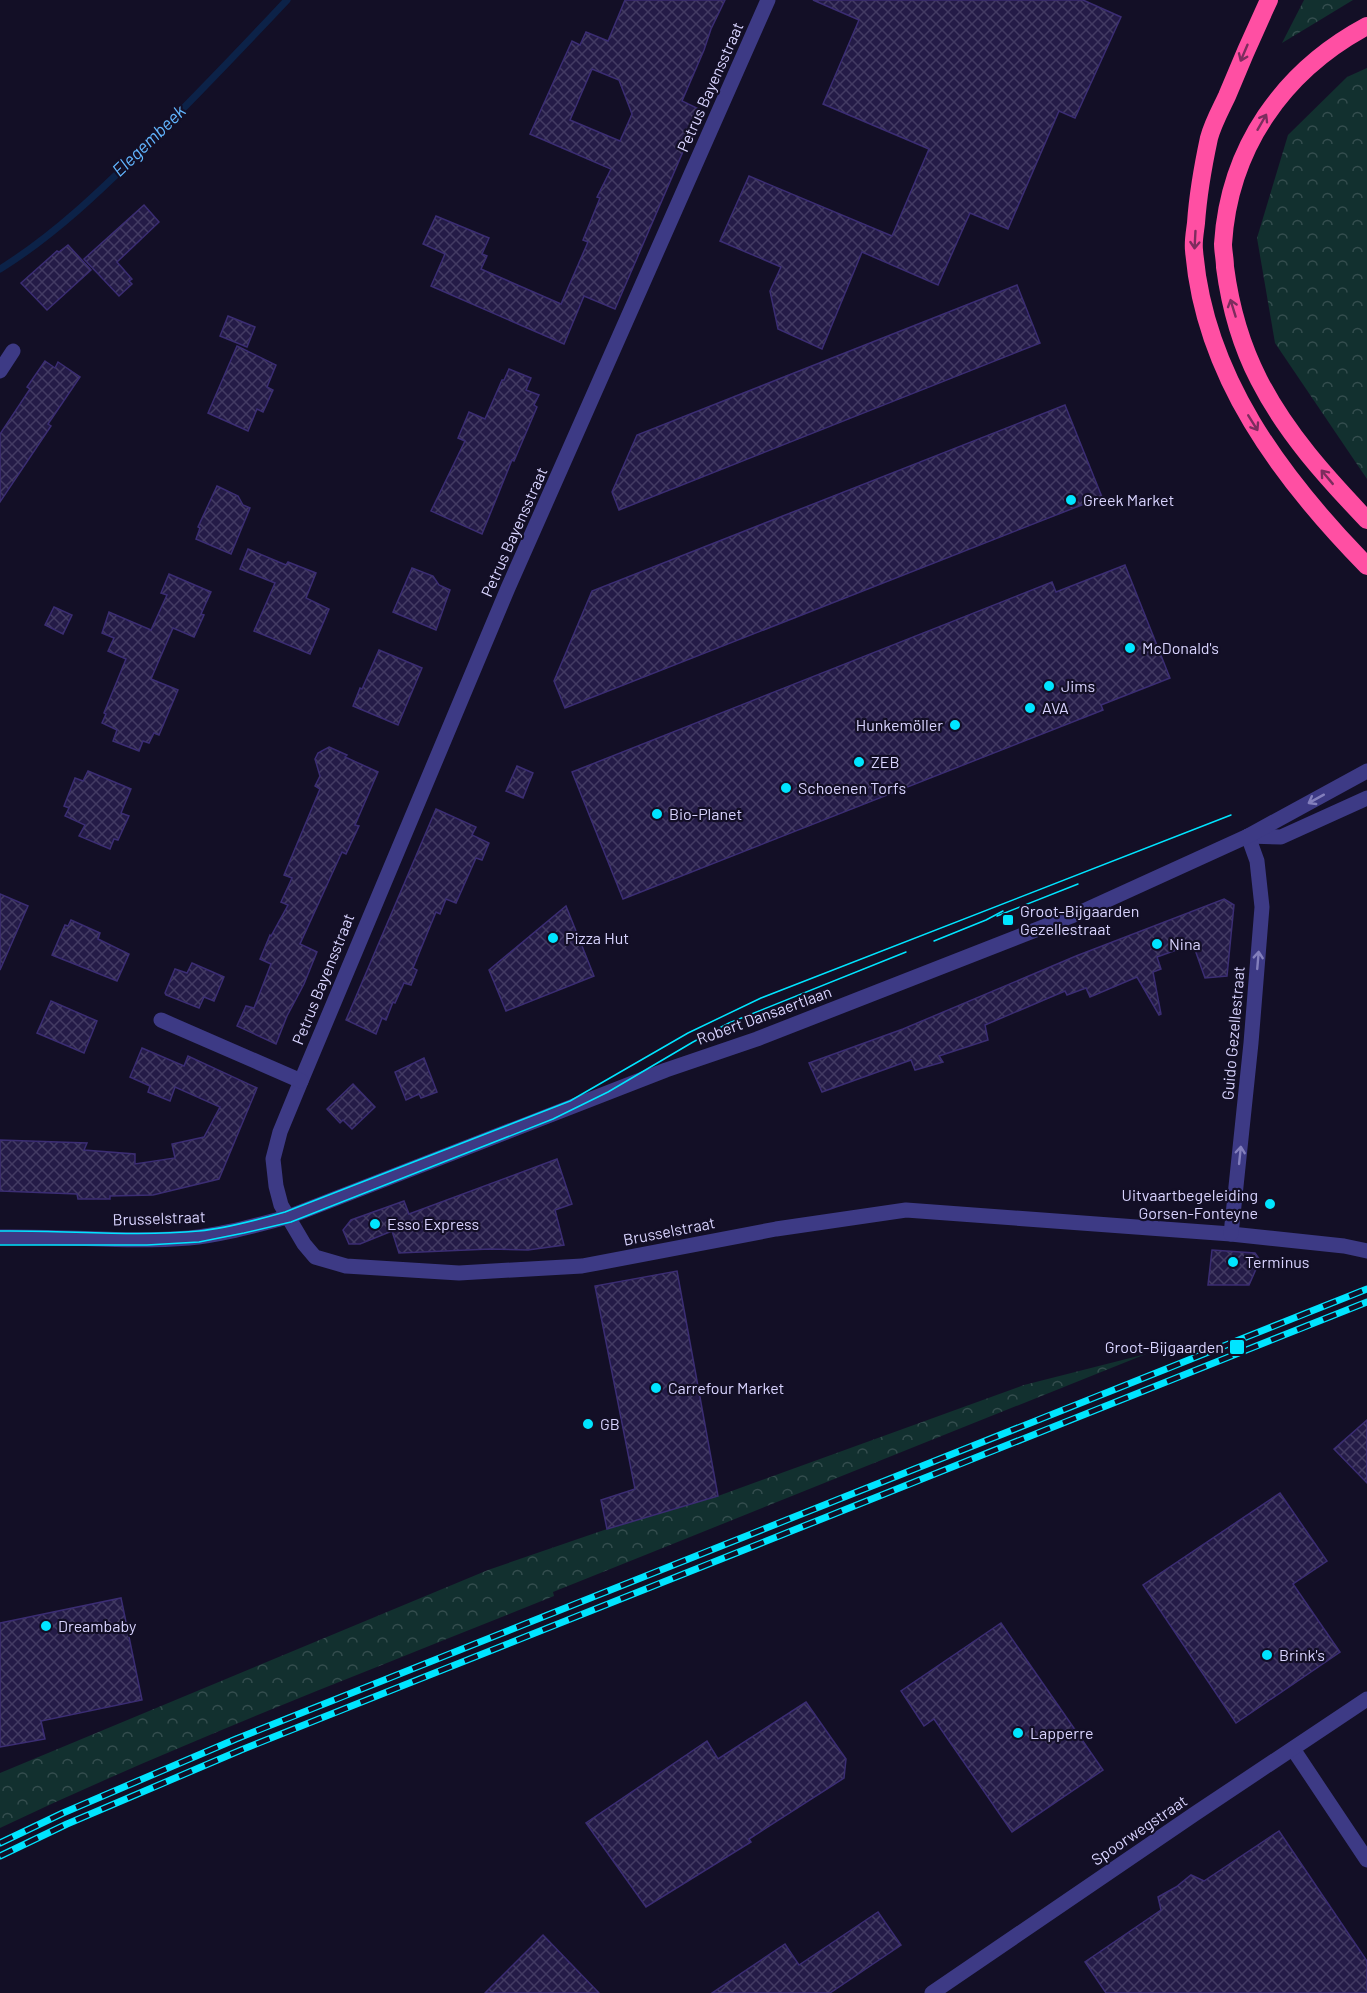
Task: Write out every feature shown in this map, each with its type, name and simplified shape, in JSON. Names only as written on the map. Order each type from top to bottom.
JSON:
[{"type":"highway","points":[[1269,0],[1210,135],[1199,191],[1194,248],[1200,300],[1215,351],[1253,425],[1294,486],[1367,566]]},
{"type":"highway","points":[[1367,26],[1340,41],[1299,74],[1267,113],[1244,154],[1231,194],[1223,246],[1229,293],[1243,342],[1259,380],[1288,429],[1329,481],[1367,520]]},
{"type":"street","name":"Petrus Bayensstraat","points":[[288,1217],[281,1205],[276,1186],[273,1160],[280,1132],[508,588],[768,0]]},
{"type":"street","points":[[0,371],[14,351]]},
{"type":"street","name":"Robert Dansaertlaan","points":[[288,1217],[666,1070],[757,1039],[1078,914],[1248,836],[1367,771]]},
{"type":"street","name":"Robert Dansaertlaan","points":[[1248,836],[1281,837],[1367,798]]},
{"type":"street","name":"Guido Gezellestraat","points":[[1231,1233],[1263,907],[1257,861],[1248,836]]},
{"type":"street","points":[[161,1020],[301,1081]]},
{"type":"street","name":"Brusselstraat","points":[[0,1237],[190,1238],[288,1217],[304,1244],[315,1257],[346,1266],[459,1273],[582,1266],[776,1229],[906,1210],[1231,1233],[1344,1246],[1367,1251]]},
{"type":"street","name":"Spoorwegstraat","points":[[933,1993],[1367,1699]]},
{"type":"street","points":[[1293,1749],[1367,1860]]},
{"type":"green space","points":[[1304,0],[1353,0],[1282,43]]},
{"type":"green space","points":[[1367,68],[1367,479],[1275,343],[1257,238],[1288,135],[1347,77]]},
{"type":"green space","points":[[1146,1354],[553,1592],[554,1596],[206,1737],[0,1828],[0,1773],[488,1570],[607,1529],[718,1496],[1024,1385]]},
{"type":"building","points":[[625,0],[725,0],[682,101],[701,110],[615,309],[584,296],[564,344],[431,286],[445,254],[423,244],[436,216],[489,238],[482,254],[487,256],[481,269],[561,304],[588,242],[583,240],[600,198],[597,197],[611,169],[530,134],[572,41],[580,45],[586,32],[608,41]],"holes":[[[592,69],[619,80],[632,114],[620,141],[570,120]]]},
{"type":"building","points":[[813,0],[1083,0],[1121,17],[1075,118],[1059,111],[1008,229],[970,213],[938,285],[862,252],[822,349],[778,329],[770,291],[781,267],[720,241],[749,176],[892,236],[929,149],[823,104],[859,20]]},
{"type":"building","points":[[144,205],[159,222],[117,262],[132,279],[129,281],[132,284],[119,296],[84,259]]},
{"type":"building","points":[[68,245],[91,270],[47,310],[21,283],[57,251],[59,252]]},
{"type":"building","points":[[1017,285],[1040,343],[619,510],[612,492],[637,435]]},
{"type":"building","points":[[228,316],[255,327],[247,347],[220,336]]},
{"type":"building","points":[[237,346],[276,365],[267,387],[273,390],[263,412],[257,409],[248,431],[208,413]]},
{"type":"building","points":[[45,361],[55,368],[58,362],[80,377],[48,424],[51,426],[0,502],[0,434],[30,389],[27,387]]},
{"type":"building","points":[[509,369],[531,378],[526,390],[539,395],[534,405],[537,407],[514,461],[512,460],[482,534],[431,511],[465,441],[458,438],[469,412],[485,419]]},
{"type":"building","points":[[1065,405],[1102,497],[565,708],[554,681],[592,591]]},
{"type":"building","points":[[217,486],[238,496],[243,505],[250,508],[231,554],[196,539],[200,528],[198,527]]},
{"type":"building","points":[[248,549],[286,565],[288,562],[316,573],[306,598],[329,609],[310,654],[254,631],[275,583],[240,569]]},
{"type":"building","points":[[1125,565],[1170,678],[1101,705],[1103,710],[623,899],[572,772],[1052,582],[1056,592]]},
{"type":"building","points":[[412,568],[433,576],[439,585],[450,590],[436,630],[393,612]]},
{"type":"building","points":[[169,574],[211,592],[194,637],[173,628],[151,679],[178,690],[159,735],[154,733],[149,743],[143,741],[139,751],[113,741],[117,730],[102,723],[126,659],[108,651],[114,638],[102,633],[109,612],[151,630],[167,595],[161,593]]},
{"type":"building","points":[[54,607],[72,615],[63,634],[45,625]]},
{"type":"building","points":[[379,650],[422,668],[398,725],[353,706]]},
{"type":"building","points":[[329,747],[378,772],[355,825],[359,826],[346,854],[342,852],[300,944],[317,952],[276,1044],[237,1026],[246,1006],[254,1008],[271,964],[260,959],[270,935],[288,905],[281,902],[292,878],[284,875],[320,789],[315,786],[320,776],[315,759],[318,753]]},
{"type":"building","points":[[517,766],[533,773],[523,798],[506,791]]},
{"type":"building","points":[[88,771],[131,789],[121,813],[129,816],[118,840],[114,839],[110,849],[79,836],[85,825],[65,816],[69,808],[64,806],[75,778],[83,781]]},
{"type":"building","points":[[436,809],[476,827],[472,835],[489,843],[482,860],[476,858],[456,903],[446,899],[440,914],[436,912],[413,968],[417,970],[411,985],[404,983],[386,1020],[382,1018],[376,1034],[346,1020]]},
{"type":"building","points":[[0,894],[28,906],[0,970]]},
{"type":"building","points":[[1224,899],[1234,905],[1227,976],[1205,978],[1193,944],[1157,957],[1161,969],[1153,972],[1161,1014],[1159,1015],[1137,977],[1090,997],[1086,988],[1067,995],[1065,991],[985,1025],[988,1040],[939,1056],[943,1062],[915,1070],[911,1060],[822,1092],[809,1063],[903,1029],[1076,956]]},
{"type":"building","name":"Pizza Hut","points":[[566,906],[594,976],[506,1011],[489,970]]},
{"type":"building","points":[[71,920],[100,933],[98,939],[129,954],[117,981],[52,955],[65,925],[68,926]]},
{"type":"building","points":[[192,963],[224,977],[214,1001],[204,997],[199,1008],[165,993],[175,969],[187,973]]},
{"type":"building","points":[[51,1001],[97,1021],[84,1053],[37,1033]]},
{"type":"building","points":[[142,1048],[184,1066],[188,1056],[257,1088],[219,1179],[153,1195],[110,1196],[110,1199],[78,1199],[77,1194],[0,1191],[0,1140],[87,1143],[84,1150],[135,1154],[135,1164],[175,1158],[172,1144],[204,1137],[220,1107],[175,1087],[170,1101],[148,1092],[150,1086],[130,1077]]},
{"type":"building","points":[[424,1058],[437,1092],[421,1098],[419,1094],[406,1100],[395,1072]]},
{"type":"building","points":[[353,1084],[375,1107],[352,1129],[343,1120],[340,1123],[327,1109]]},
{"type":"building","points":[[557,1159],[572,1204],[555,1210],[564,1245],[528,1250],[490,1249],[399,1253],[392,1231],[360,1244],[349,1244],[343,1230],[351,1220],[404,1201],[409,1214]]},
{"type":"building","points":[[1212,1250],[1255,1253],[1260,1260],[1249,1285],[1208,1285]]},
{"type":"building","name":"Carrefour Market","points":[[677,1271],[718,1496],[607,1529],[601,1500],[635,1489],[595,1286]]},
{"type":"building","points":[[1367,1420],[1367,1483],[1334,1449]]},
{"type":"building","points":[[1280,1493],[1327,1561],[1293,1584],[1340,1652],[1236,1723],[1143,1585]]},
{"type":"building","points":[[121,1598],[142,1700],[41,1721],[45,1739],[0,1747],[0,1623]]},
{"type":"building","name":"Lapperre","points":[[1001,1623],[1103,1770],[1012,1832],[934,1719],[924,1726],[901,1691]]},
{"type":"building","points":[[806,1702],[846,1759],[844,1778],[749,1839],[751,1842],[646,1907],[586,1823],[707,1741],[718,1759]]},
{"type":"building","points":[[1279,1831],[1367,1961],[1367,1993],[1106,1993],[1085,1962],[1161,1910],[1158,1897],[1191,1875],[1204,1881]]},
{"type":"building","points":[[878,1912],[901,1945],[830,1993],[712,1993],[785,1944],[799,1965]]},
{"type":"building","points":[[543,1935],[599,1993],[485,1993]]},
{"type":"waterway","name":"Elegembeek","points":[[0,269],[59,227],[112,179],[287,0]]},
{"type":"tram line","points":[[0,1231],[174,1233],[221,1228],[285,1212],[570,1101],[688,1033],[761,998],[1231,815]]},
{"type":"tram line","points":[[997,916],[1078,884]]},
{"type":"tram line","points":[[934,941],[1003,911]]},
{"type":"tram line","points":[[0,1245],[147,1245],[199,1242],[291,1222],[553,1119],[608,1092],[729,1023],[906,952]]},
{"type":"railway","points":[[0,1843],[63,1813],[236,1739],[1367,1289]]},
{"type":"railway","points":[[0,1856],[67,1824],[241,1750],[1367,1302]]},
{"type":"place","name":"Greek Market","points":[[1071,500]]},
{"type":"place","name":"McDonald's","points":[[1130,648]]},
{"type":"place","name":"Jims","points":[[1049,686]]},
{"type":"place","name":"AVA","points":[[1030,708]]},
{"type":"place","name":"Hunkemöller","points":[[955,725]]},
{"type":"place","name":"ZEB","points":[[859,762]]},
{"type":"place","name":"Schoenen Torfs","points":[[786,788]]},
{"type":"place","name":"Bio-Planet","points":[[657,814]]},
{"type":"place","name":"Groot-Bijgaarden Gezellestraat","points":[[1008,920]]},
{"type":"place","name":"Pizza Hut","points":[[553,938]]},
{"type":"place","name":"Nina","points":[[1157,944]]},
{"type":"place","name":"Uitvaartbegeleiding Gorsen-Fonteyne","points":[[1270,1204]]},
{"type":"place","name":"Esso Express","points":[[375,1224]]},
{"type":"place","name":"Terminus","points":[[1233,1262]]},
{"type":"place","name":"Groot-Bijgaarden","points":[[1237,1347]]},
{"type":"place","name":"Carrefour Market","points":[[656,1388]]},
{"type":"place","name":"GB","points":[[588,1424]]},
{"type":"place","name":"Dreambaby","points":[[46,1626]]},
{"type":"place","name":"Brink's","points":[[1267,1655]]},
{"type":"place","name":"Lapperre","points":[[1018,1733]]}]
